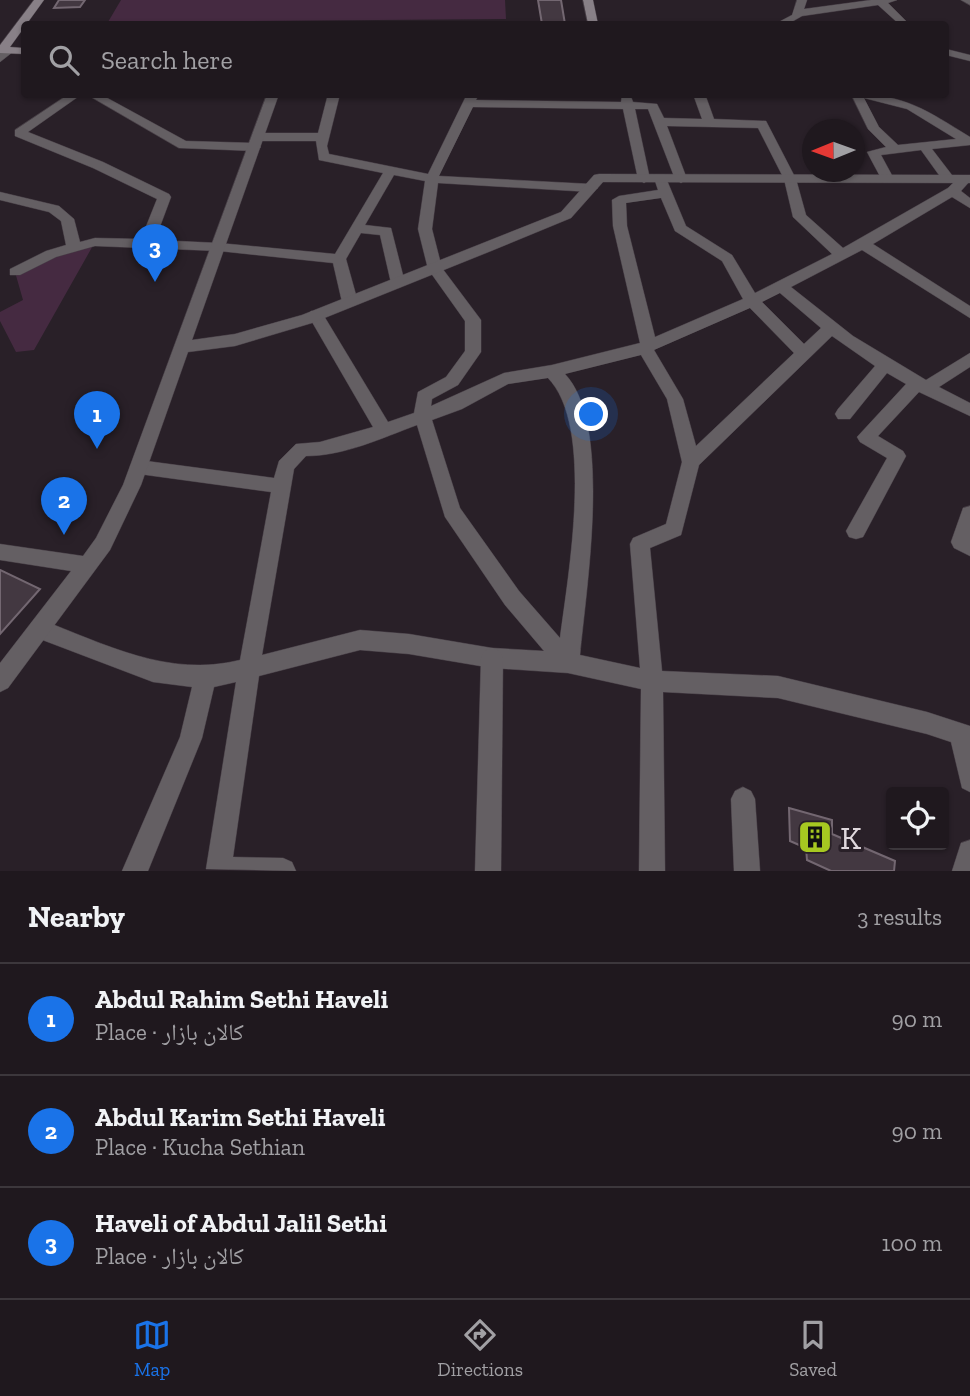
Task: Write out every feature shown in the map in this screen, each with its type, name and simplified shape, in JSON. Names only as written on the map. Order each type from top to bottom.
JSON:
[{"type":"street","points":[[26,21],[40,0]]},
{"type":"street","points":[[589,0],[592,21]]},
{"type":"street","points":[[787,21],[797,17],[800,0]]},
{"type":"street","points":[[799,13],[892,0]]},
{"type":"street","points":[[880,1],[901,21]]},
{"type":"street","points":[[4,53],[21,28]]},
{"type":"street","points":[[949,53],[970,58]]},
{"type":"street","points":[[71,98],[19,133],[98,165],[164,197],[146,244]]},
{"type":"street","points":[[98,98],[183,145],[324,136]]},
{"type":"street","points":[[0,681],[103,544],[139,467],[272,98]]},
{"type":"street","points":[[333,98],[324,136],[323,157],[432,178],[591,188]]},
{"type":"street","points":[[700,98],[709,123]]},
{"type":"street","points":[[860,98],[868,120],[894,148]]},
{"type":"street","points":[[895,98],[914,100],[969,141]]},
{"type":"street","points":[[568,663],[512,598],[452,510],[422,415],[424,396],[452,381],[473,352],[473,320],[435,268],[425,229],[432,178],[471,99],[626,100],[653,106],[681,179]]},
{"type":"street","points":[[626,100],[656,183],[680,228],[727,258],[752,301],[804,355]]},
{"type":"street","points":[[660,122],[761,124],[790,179],[800,217],[842,255]]},
{"type":"street","points":[[888,179],[873,152],[969,141]]},
{"type":"street","points":[[923,145],[959,182],[970,204]]},
{"type":"street","points":[[350,302],[339,259],[390,170]]},
{"type":"street","points":[[183,347],[235,340],[316,315],[566,215],[599,178],[656,183],[681,179],[888,179],[959,182]]},
{"type":"street","points":[[283,871],[219,869],[249,669],[285,466],[302,449],[320,449],[383,431],[456,404],[504,379],[552,371],[647,347],[752,301],[863,244],[959,182]]},
{"type":"street","points":[[652,871],[652,681],[640,544],[674,529],[691,462],[676,399],[647,347],[620,226],[619,200],[656,183]]},
{"type":"street","points":[[0,196],[54,209],[67,219],[74,248]]},
{"type":"street","points":[[358,229],[386,231],[398,283]]},
{"type":"street","points":[[15,272],[51,254],[94,242],[219,247],[339,259]]},
{"type":"street","points":[[863,244],[970,313]]},
{"type":"street","points":[[781,286],[830,328],[884,366],[970,410]]},
{"type":"street","points":[[316,315],[383,431]]},
{"type":"street","points":[[691,462],[830,328]]},
{"type":"street","points":[[856,531],[897,456],[866,437],[922,385],[970,359]]},
{"type":"street","points":[[844,414],[884,366]]},
{"type":"street","points":[[552,371],[568,389],[583,447],[581,544],[568,663]]},
{"type":"street","points":[[139,467],[280,486]]},
{"type":"street","points":[[970,514],[961,542],[970,548]]},
{"type":"street","points":[[0,552],[88,565]]},
{"type":"street","points":[[39,629],[153,672],[180,677],[205,677],[249,669],[360,640],[409,644],[492,658],[568,663],[652,681],[778,687],[927,723],[965,736],[970,780]]},
{"type":"street","points":[[488,871],[492,658]]},
{"type":"street","points":[[135,871],[191,737],[205,677]]},
{"type":"street","points":[[743,799],[747,871]]},
{"type":"street","points":[[965,871],[970,852]]},
{"type":"shaded area","points":[[121,0],[505,0],[506,19],[241,21],[109,21]]},
{"type":"shaded area","points":[[95,242],[34,350],[16,352],[0,321],[0,312],[23,300],[15,272]]},
{"type":"building","points":[[59,0],[85,0],[80,7],[54,8]]},
{"type":"building","points":[[538,0],[561,0],[564,21],[542,21]]},
{"type":"building","points":[[0,570],[40,589],[0,634]]},
{"type":"building","name":"K","points":[[789,808],[832,820],[832,834],[895,861],[894,871],[831,871],[807,860],[806,848],[790,841]]},
{"type":"place","name":"Haveli of Abdul Jalil Sethi","points":[[155,282]]},
{"type":"place","name":"Abdul Rahim Sethi Haveli","points":[[97,449]]},
{"type":"place","name":"Abdul Karim Sethi Haveli","points":[[64,535]]},
{"type":"place","name":"K","points":[[815,837]]}]
